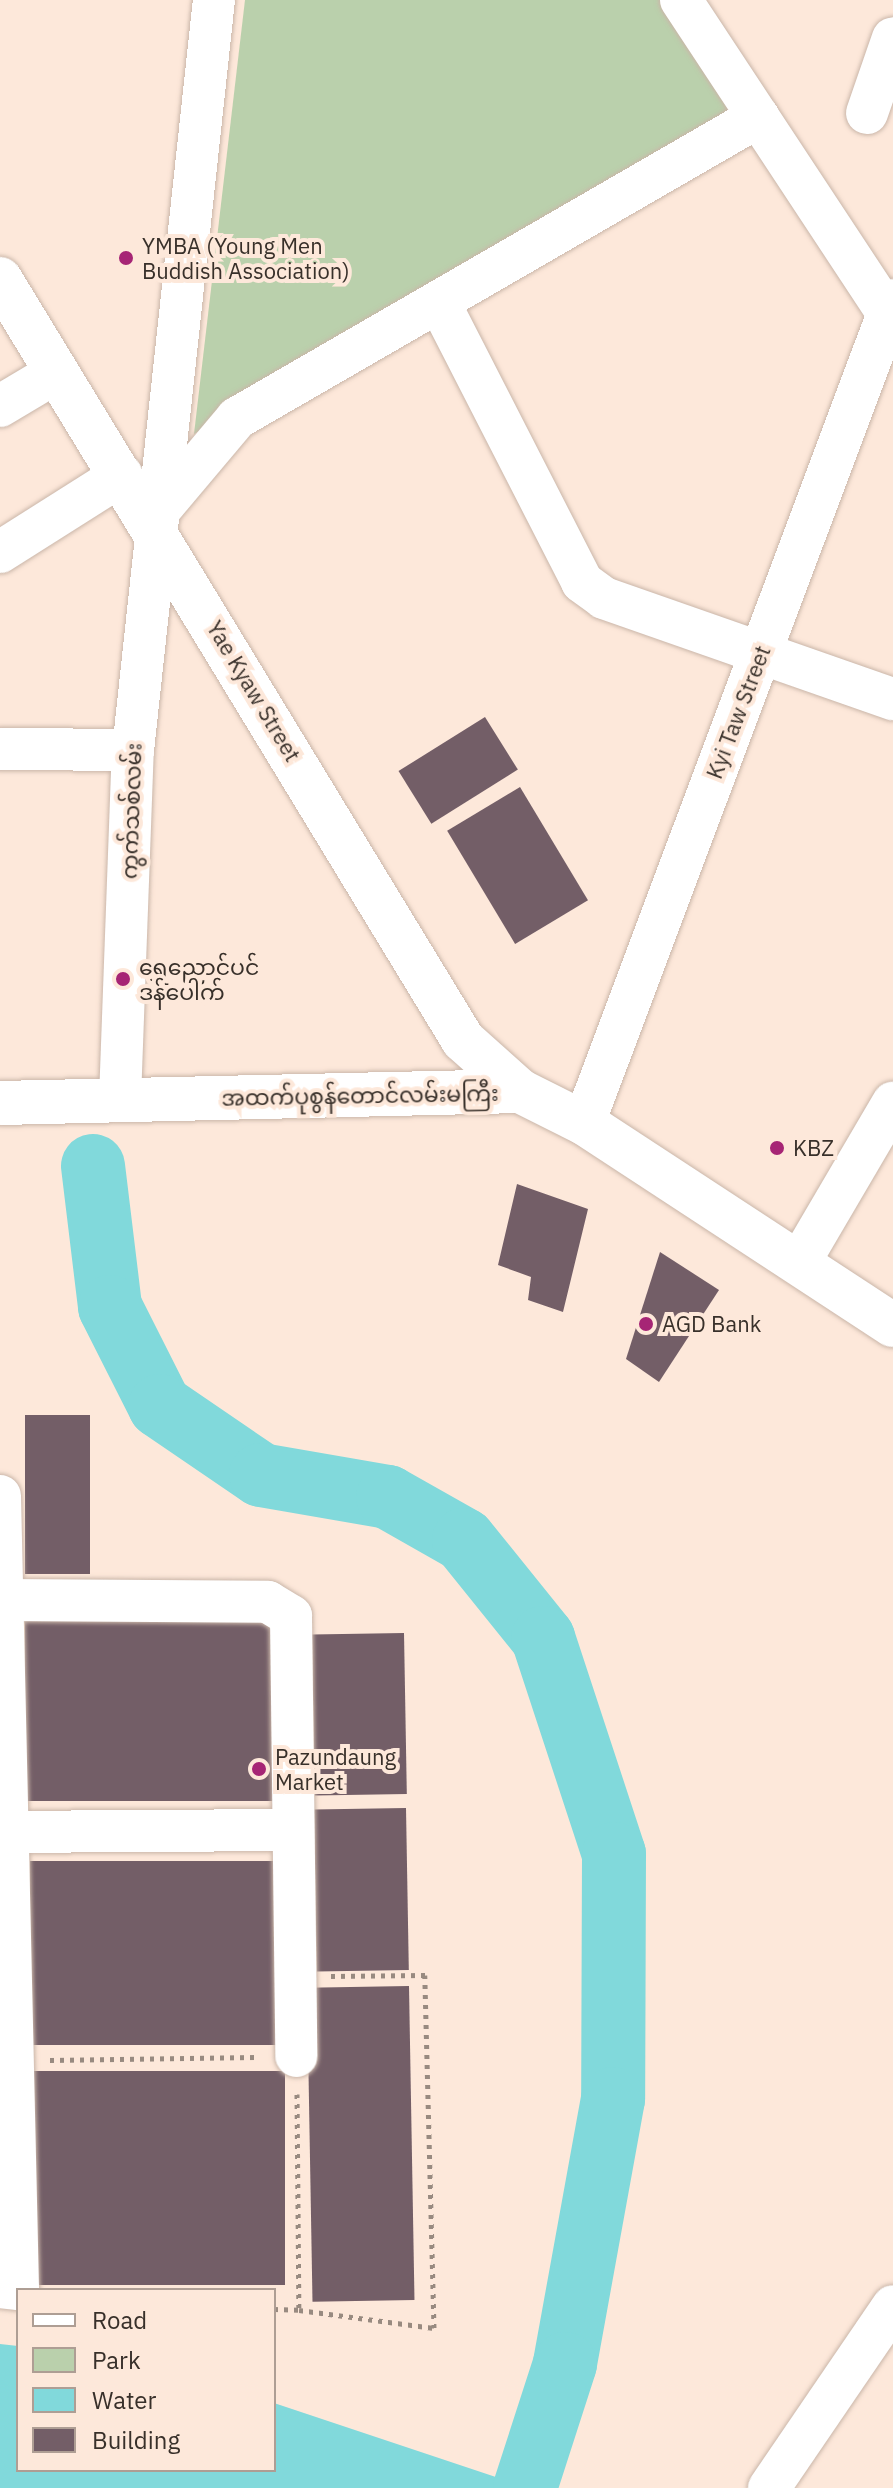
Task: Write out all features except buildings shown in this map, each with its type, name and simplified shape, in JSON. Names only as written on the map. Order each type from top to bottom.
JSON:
[{"type":"main road","name":"Yae Kyaw Street","points":[[0,279],[153,523],[463,1040],[520,1091]]},
{"type":"main road","name":"အထက်ပုစွန်တောင်လမ်းမကြီး","points":[[0,1103],[520,1091],[584,1123],[893,1325]]},
{"type":"street","name":"ကွက်သစ်လမ်း","points":[[120,1099],[133,750],[153,523],[214,0]]},
{"type":"street","points":[[681,0],[758,117],[890,306]]},
{"type":"street","points":[[867,113],[893,38]]},
{"type":"street","points":[[153,523],[163,499],[237,418],[440,304],[758,117]]},
{"type":"street","points":[[440,304],[582,582],[604,598],[893,699]]},
{"type":"street","name":"Kyi Taw Street","points":[[584,1123],[890,306]]},
{"type":"street","points":[[0,406],[57,372]]},
{"type":"street","points":[[0,552],[122,475]]},
{"type":"street","points":[[0,749],[133,750]]},
{"type":"street","points":[[799,1263],[893,1103]]},
{"type":"street","points":[[0,1496],[3,1832],[13,2060],[18,2288]]},
{"type":"street","points":[[3,1600],[282,1607],[291,1616],[296,2056]]},
{"type":"street","points":[[3,1832],[292,1830]]},
{"type":"street","points":[[769,2488],[893,2306]]},
{"type":"path","points":[[276,2309],[434,2328],[425,1975],[295,1977]]},
{"type":"path","points":[[13,2060],[296,2056],[299,2310]]},
{"type":"green space","points":[[245,0],[664,0],[739,111],[194,434]]},
{"type":"water","points":[[0,2344],[16,2346],[16,2472],[276,2472],[276,2404],[529,2488],[0,2488]]},
{"type":"waterway","points":[[93,1166],[110,1307],[160,1406],[261,1475],[388,1497],[464,1540],[543,1638],[614,1854],[613,2099],[565,2364],[525,2488]]},
{"type":"place","name":"YMBA (Young Men Buddish Association)","points":[[126,258]]},
{"type":"place","name":"ရွှေညောင်ပင် ဒန်ပေါက်","points":[[123,979]]},
{"type":"place","name":"KBZ","points":[[777,1148]]},
{"type":"place","name":"AGD Bank","points":[[646,1324]]},
{"type":"place","name":"Pazundaung Market","points":[[259,1769]]}]
